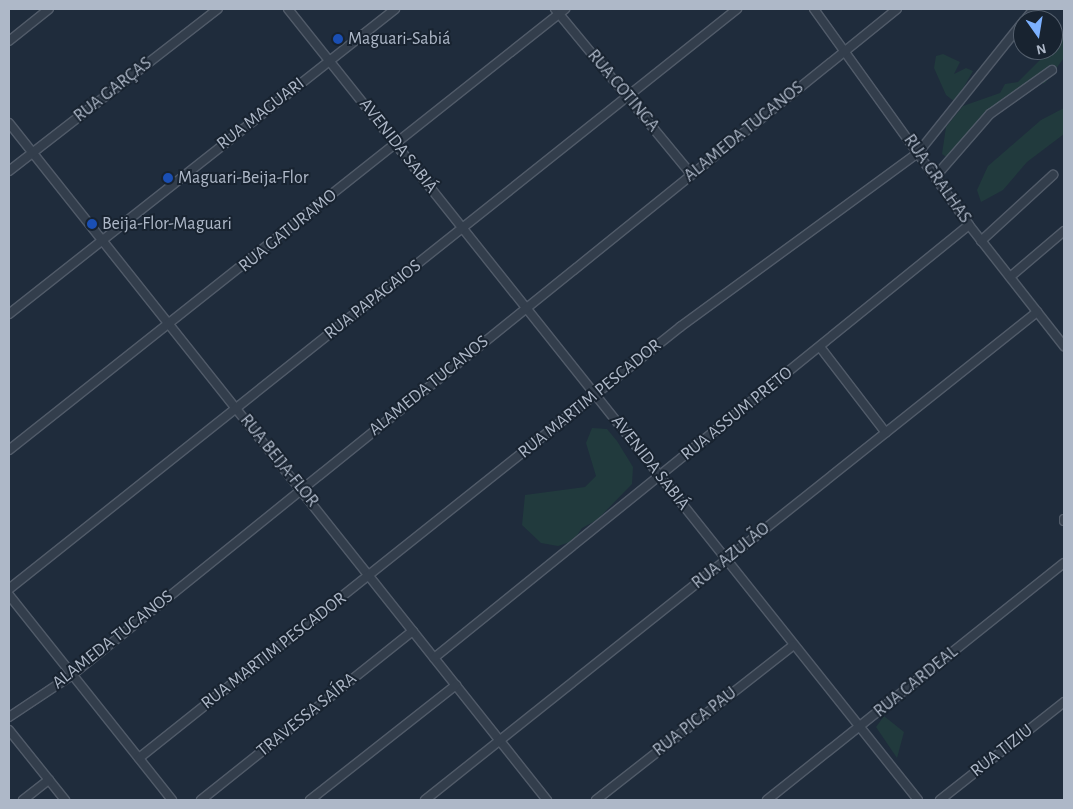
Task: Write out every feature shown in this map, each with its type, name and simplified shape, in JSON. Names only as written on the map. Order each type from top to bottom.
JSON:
[{"type":"street","points":[[9,41],[48,9]]},
{"type":"street","name":"RUA GARÇAS","points":[[9,171],[218,9]]},
{"type":"street","name":"AVENIDA SABIÁ","points":[[288,9],[918,800]]},
{"type":"street","name":"RUA MAGUARI","points":[[9,314],[102,236],[395,9]]},
{"type":"street","name":"RUA PAPAGAIOS","points":[[9,589],[737,9]]},
{"type":"street","name":"RUA GRALHAS","points":[[814,9],[846,50],[969,225],[1064,346]]},
{"type":"street","name":"ALAMEDA TUCANOS","points":[[9,716],[72,675],[897,9]]},
{"type":"street","name":"RUA COTINGA","points":[[560,10],[692,174]]},
{"type":"street","name":"RUA GATURAMO","points":[[9,450],[172,324],[560,10]]},
{"type":"street","name":"RUA MARTIM PESCADOR","points":[[138,758],[595,395],[918,153],[1013,35]]},
{"type":"street","points":[[935,177],[990,114],[1052,70]]},
{"type":"street","name":"RUA BEIJA-FLOR","points":[[9,123],[172,324],[236,408],[547,800]]},
{"type":"street","points":[[982,241],[1053,175]]},
{"type":"street","name":"RUA ASSUM PRETO","points":[[434,658],[661,477],[969,225]]},
{"type":"street","points":[[1010,277],[1064,231]]},
{"type":"street","name":"RUA AZULÃO","points":[[425,800],[1038,312]]},
{"type":"street","points":[[820,347],[886,433]]},
{"type":"street","name":"RUA CARDEAL","points":[[767,800],[1064,563]]},
{"type":"street","points":[[9,595],[172,800]]},
{"type":"street","name":"TRAVESSA SAÍRA","points":[[201,800],[413,631]]},
{"type":"street","name":"RUA PICA PAU","points":[[596,800],[794,645]]},
{"type":"street","points":[[310,800],[456,685]]},
{"type":"street","name":"RUA TIZIU","points":[[940,800],[1064,702]]},
{"type":"street","points":[[9,730],[65,800]]},
{"type":"street","points":[[23,800],[49,780]]},
{"type":"green space","points":[[1064,36],[1063,59],[1063,37]]},
{"type":"green space","points":[[943,54],[960,62],[954,74],[966,68],[973,71],[955,102],[946,95],[934,68],[936,56]]},
{"type":"green space","points":[[1040,60],[1062,60],[1045,83],[1020,89],[980,117],[952,161],[942,154],[946,127],[963,106],[1000,93],[1005,84],[1018,82]]},
{"type":"green space","points":[[1064,108],[1064,134],[1027,162],[1003,190],[981,202],[977,190],[988,166],[1041,120]]},
{"type":"green space","points":[[592,428],[607,429],[617,441],[633,467],[632,484],[597,520],[582,528],[573,541],[558,546],[541,543],[522,525],[525,495],[585,487],[596,476],[586,443]]},
{"type":"green space","points":[[884,716],[904,732],[897,758],[876,727]]},
{"type":"place","name":"Maguari-Sabiá","points":[[338,39]]},
{"type":"place","name":"Maguari-Beija-Flor","points":[[168,178]]},
{"type":"place","name":"Beija-Flor-Maguari","points":[[92,224]]}]
